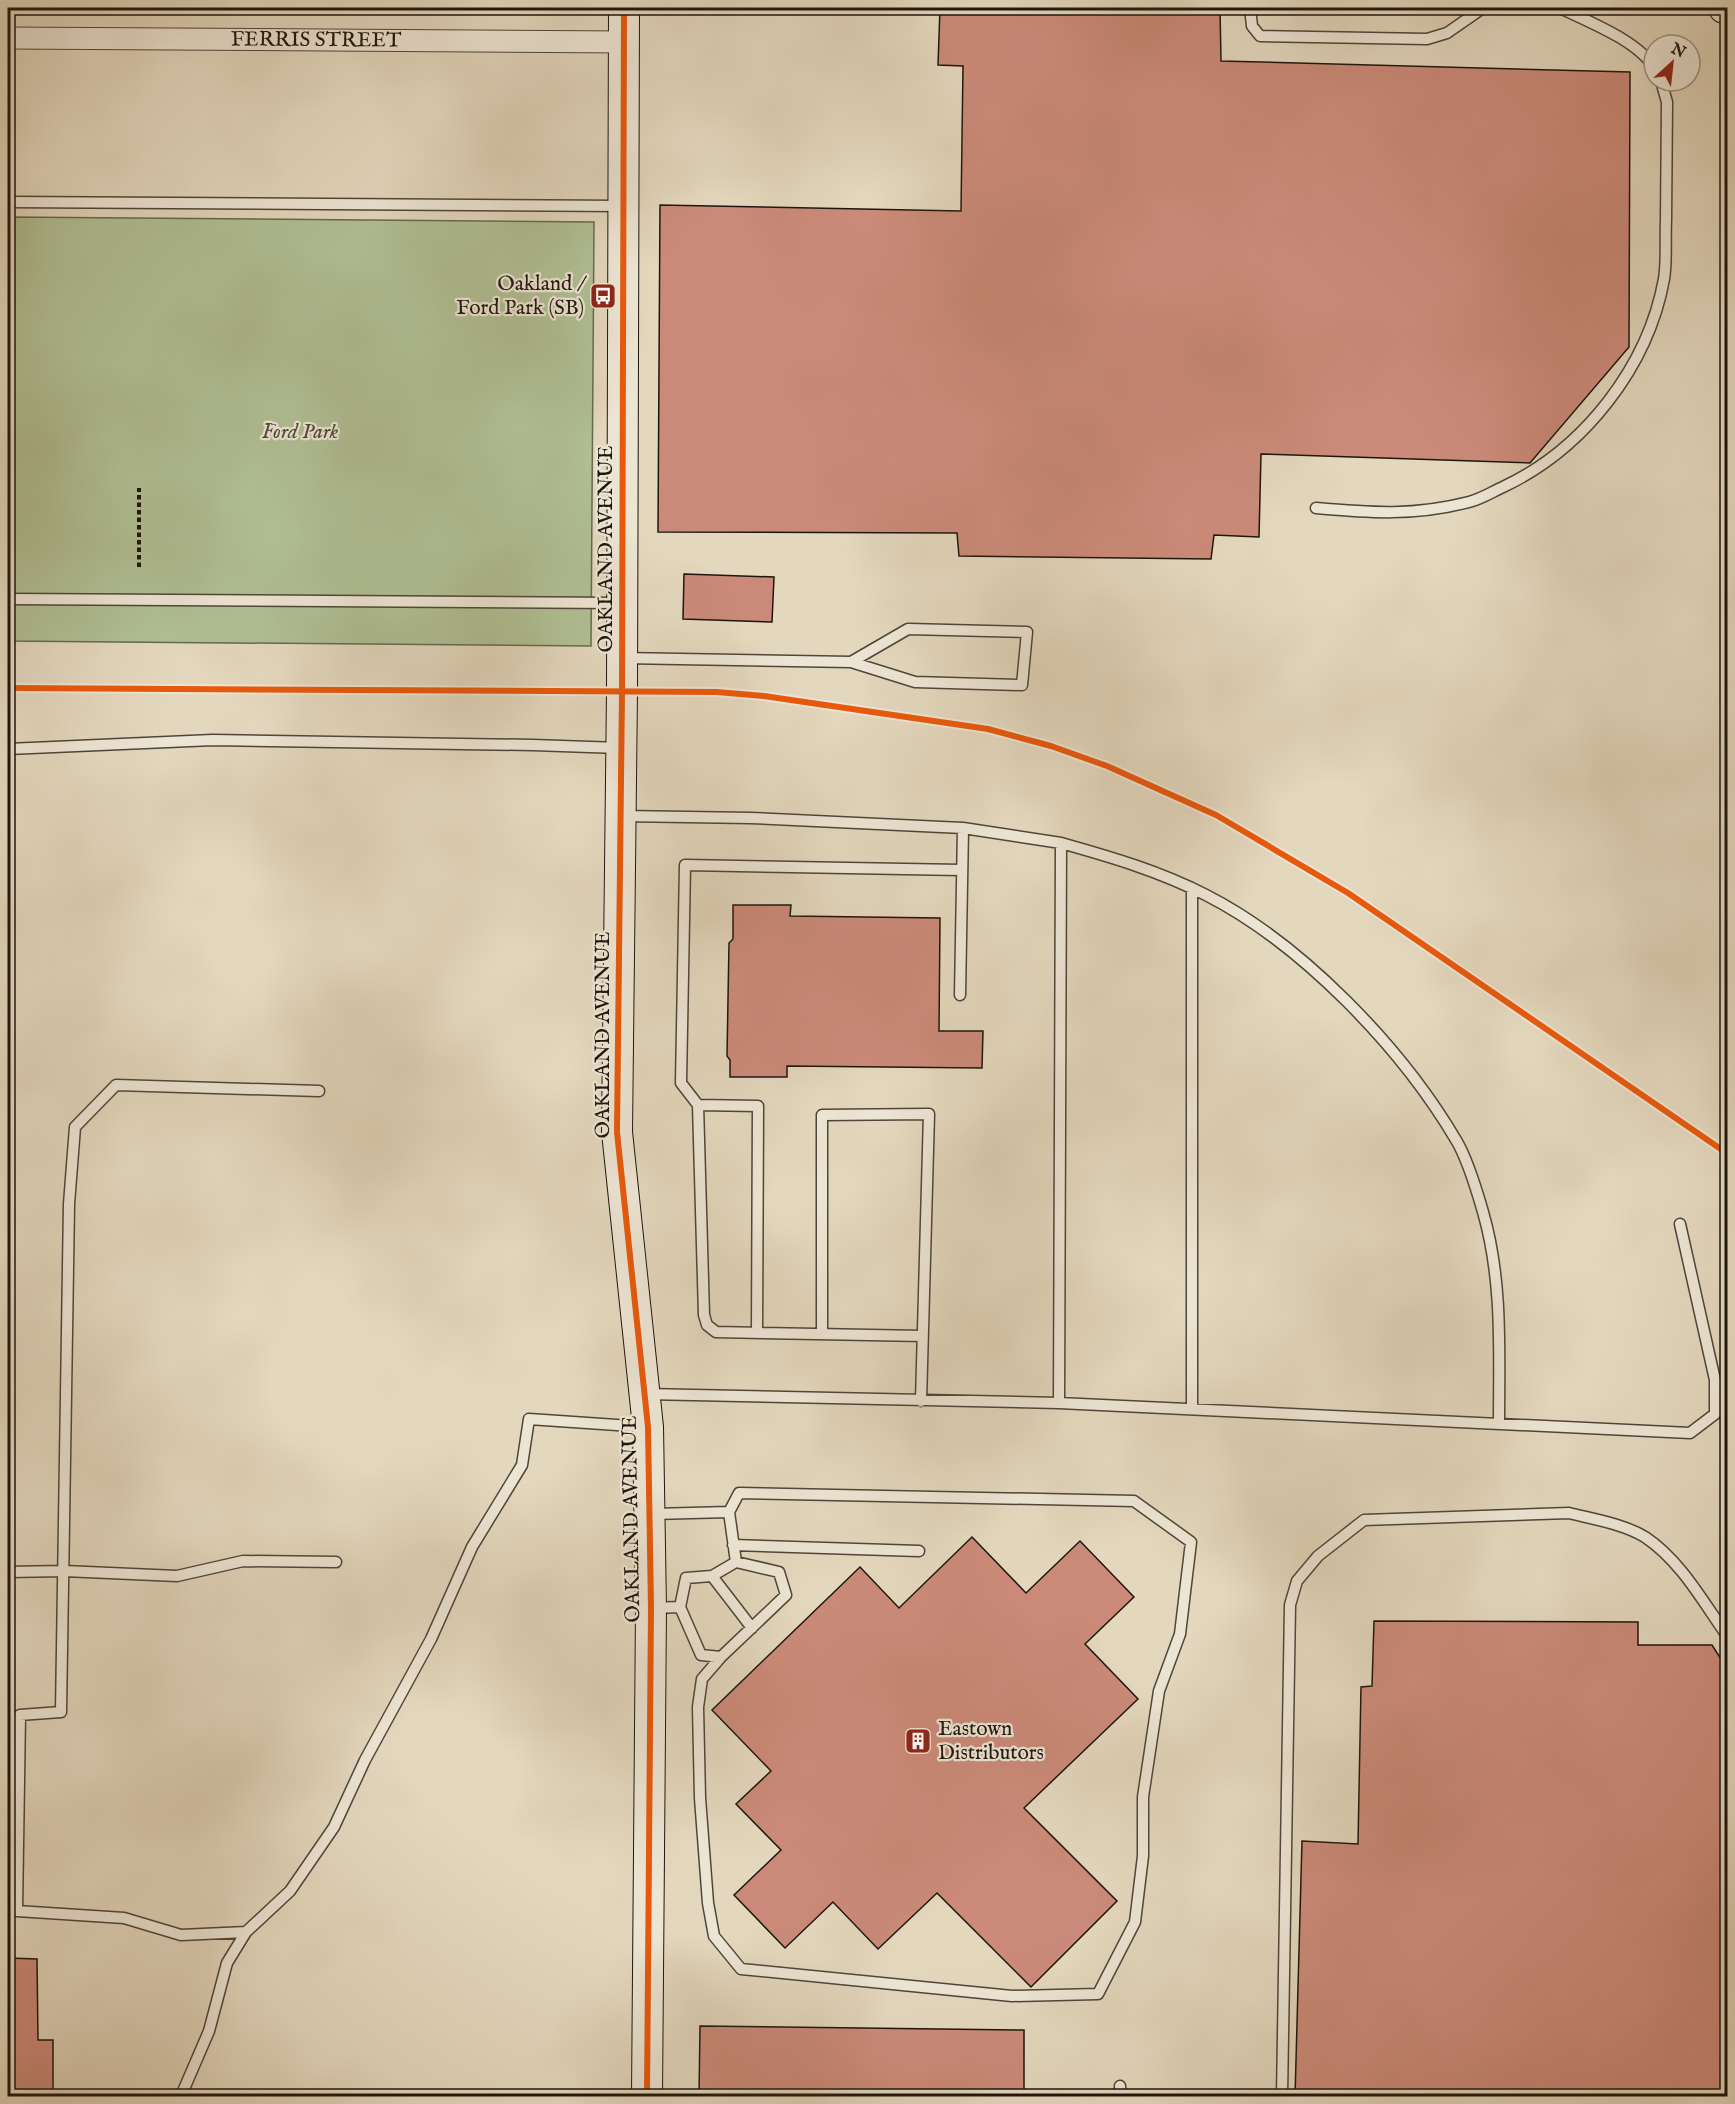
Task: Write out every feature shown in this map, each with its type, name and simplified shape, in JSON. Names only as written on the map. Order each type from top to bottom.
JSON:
[{"type":"street","name":"OAKLAND AVENUE","points":[[624,8],[622,748],[617,1132],[646,1394],[649,1514],[665,1607],[647,2097]]},
{"type":"street","name":"FERRIS STREET","points":[[8,38],[624,42]]},
{"type":"lane","points":[[1250,8],[1252,26],[1260,36],[1427,39],[1447,33],[1483,8]]},
{"type":"lane","points":[[1560,8],[1603,28],[1642,53]]},
{"type":"lane","points":[[1316,508],[1390,514],[1430,510],[1472,501],[1536,469],[1591,420],[1611,398],[1630,371],[1644,344],[1657,313],[1665,277],[1667,102],[1664,93]]},
{"type":"lane","points":[[8,202],[623,206]]},
{"type":"lane","points":[[8,599],[622,603]]},
{"type":"lane","points":[[622,658],[851,662],[915,682],[1022,685],[1027,632],[909,629],[851,662]]},
{"type":"lane","points":[[8,749],[213,740],[533,744],[622,748]]},
{"type":"lane","points":[[621,816],[751,818],[963,828],[1061,843],[1139,864],[1192,888],[1280,941],[1353,1009],[1410,1073],[1458,1142],[1483,1213],[1498,1290],[1499,1424]]},
{"type":"lane","points":[[960,995],[963,828]]},
{"type":"lane","points":[[1059,1403],[1061,843]]},
{"type":"lane","points":[[923,1336],[716,1332],[707,1324],[704,1315],[698,1106],[681,1083],[685,865],[961,870]]},
{"type":"lane","points":[[1192,888],[1192,1409]]},
{"type":"lane","points":[[8,1716],[61,1712],[69,1204],[75,1128],[116,1085],[320,1091]]},
{"type":"lane","points":[[698,1106],[758,1106],[757,1332]]},
{"type":"lane","points":[[822,1334],[822,1115],[929,1114],[921,1401]]},
{"type":"lane","points":[[646,1394],[1059,1403],[1690,1433],[1715,1414],[1715,1380],[1680,1224]]},
{"type":"lane","points":[[181,2097],[209,2031],[227,1963],[246,1932],[290,1891],[334,1827],[365,1760],[431,1639],[472,1547],[522,1465],[529,1419],[648,1427]]},
{"type":"lane","points":[[721,1658],[701,1655],[665,1607],[686,1578],[712,1576],[736,1562],[779,1572],[786,1595],[702,1679],[698,1707],[700,1798],[708,1903],[714,1936],[741,1969],[818,1979],[944,1988],[1012,1996],[1098,1994],[1136,1922],[1143,1856],[1143,1797],[1159,1691],[1180,1634],[1191,1542],[1134,1502],[739,1493],[729,1512],[736,1562]]},
{"type":"lane","points":[[649,1514],[729,1512]]},
{"type":"lane","points":[[1282,2097],[1290,1605],[1297,1581],[1318,1556],[1364,1520],[1569,1513],[1599,1520],[1644,1536],[1682,1570],[1728,1637]]},
{"type":"lane","points":[[733,1545],[919,1551]]},
{"type":"lane","points":[[8,1572],[64,1571],[177,1576],[243,1561],[336,1562]]},
{"type":"lane","points":[[712,1576],[752,1628]]},
{"type":"lane","points":[[20,1715],[12,1911],[124,1918],[181,1935],[246,1932]]},
{"type":"path","points":[[139,567],[140,488]]},
{"type":"green space","points":[[667,8],[910,8],[910,11],[667,12]]},
{"type":"green space","name":"Ford Park","points":[[8,217],[594,222],[591,646],[8,641]]},
{"type":"building","points":[[940,8],[1220,8],[1221,61],[1630,72],[1629,347],[1530,463],[1261,454],[1259,537],[1214,535],[1211,559],[959,556],[957,533],[658,532],[660,205],[961,211],[963,66],[938,65]]},
{"type":"building","points":[[684,574],[774,577],[772,622],[683,619]]},
{"type":"building","points":[[733,905],[791,905],[790,916],[940,918],[939,1031],[983,1031],[982,1068],[787,1066],[787,1077],[730,1077],[730,1060],[727,1056],[729,943],[733,939]]},
{"type":"building","name":"Eastown Distributors","points":[[972,1537],[1026,1593],[1080,1541],[1134,1597],[1085,1644],[1138,1699],[1024,1808],[1117,1901],[1031,1987],[937,1893],[878,1949],[833,1902],[785,1948],[734,1895],[781,1850],[736,1804],[771,1771],[712,1710],[860,1567],[899,1608]]},
{"type":"building","points":[[1374,1621],[1638,1622],[1638,1645],[1712,1645],[1728,1670],[1728,2097],[1295,2097],[1302,1841],[1358,1844],[1361,1687],[1372,1686]]},
{"type":"building","points":[[8,1958],[37,1959],[38,2040],[53,2040],[53,2097],[8,2097]]},
{"type":"building","points":[[700,2026],[1024,2030],[1024,2097],[699,2097]]},
{"type":"cycle path","points":[[624,8],[622,692],[617,1132],[648,1427],[651,1608],[647,2096]]},
{"type":"cycle path","points":[[8,688],[717,692],[764,696],[988,729],[1051,746],[1107,766],[1216,815],[1348,893],[1728,1154]]},
{"type":"place","name":"Oakland / Ford Park (SB)","points":[[603,296]]},
{"type":"place","name":"Eastown Distributors","points":[[918,1741]]}]
